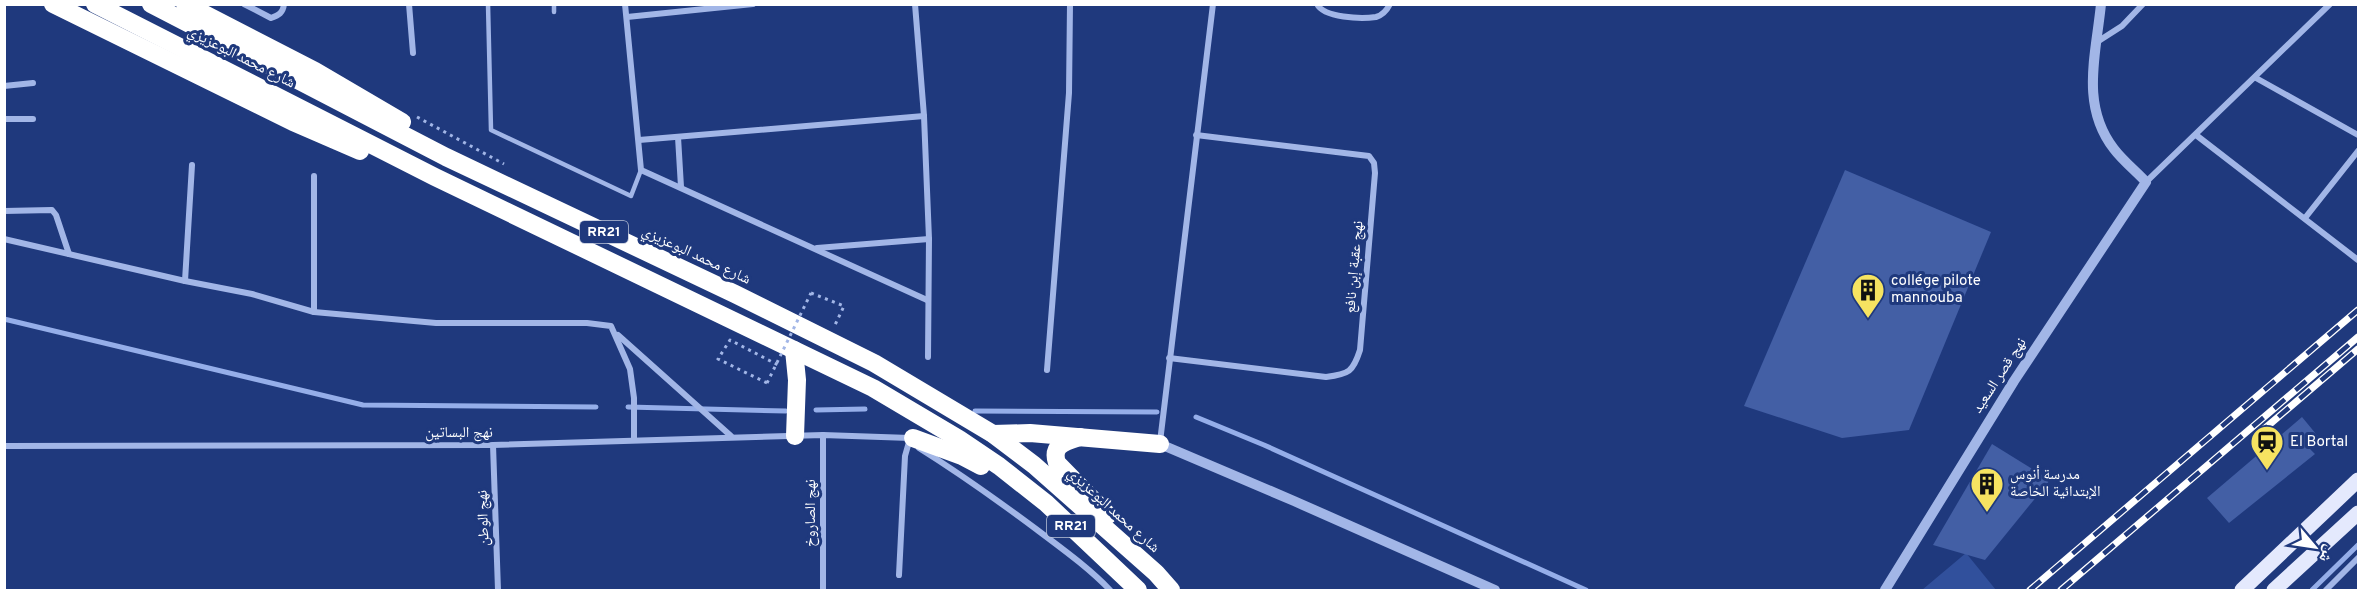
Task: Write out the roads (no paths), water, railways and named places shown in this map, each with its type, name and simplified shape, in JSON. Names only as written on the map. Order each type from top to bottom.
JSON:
[{"type":"highway","name":"RR21","points":[[53,4],[293,122],[366,154],[435,177]]},
{"type":"highway","name":"شارع محمد البوعزيزي","points":[[95,4],[435,177],[873,388],[959,439],[999,466],[1046,503],[1138,591]]},
{"type":"highway","name":"RR21","points":[[185,4],[315,71],[389,113],[446,157]]},
{"type":"highway","name":"شارع محمد البوعزيزي","points":[[159,8],[446,157],[735,294],[874,363],[993,434],[1034,465],[1156,573],[1171,591]]},
{"type":"highway","points":[[794,350],[795,436]]},
{"type":"highway","points":[[993,434],[1030,433],[1160,444]]},
{"type":"highway","points":[[1080,437],[1059,444],[1055,450],[1057,464],[1109,516],[1156,573]]},
{"type":"highway","points":[[908,439],[962,456],[1046,503]]},
{"type":"main road","points":[[2242,591],[2358,480]]},
{"type":"main road","points":[[2274,591],[2358,513]]},
{"type":"street","points":[[244,4],[271,18],[279,15],[284,4]]},
{"type":"street","points":[[409,4],[413,54]]},
{"type":"street","points":[[626,4],[641,170],[817,248],[927,300]]},
{"type":"street","points":[[627,17],[753,4]]},
{"type":"street","points":[[915,4],[924,116],[929,239],[928,357]]},
{"type":"street","points":[[1047,370],[1069,93],[1070,4]]},
{"type":"street","points":[[1213,4],[1160,444],[1495,591]]},
{"type":"street","points":[[1317,4],[1327,14],[1377,17],[1384,13],[1390,4]]},
{"type":"street","points":[[2101,4],[2093,68],[2093,107],[2099,123],[2114,148],[2146,182],[2330,4]]},
{"type":"street","points":[[2097,42],[2122,26],[2143,4]]},
{"type":"street","points":[[2256,78],[2355,133],[2358,125]]},
{"type":"street","points":[[4,86],[33,83]]},
{"type":"street","points":[[639,140],[924,116]]},
{"type":"street","points":[[4,120],[33,119]]},
{"type":"street","name":"نهج عقبة إبن نافع","points":[[1169,358],[1326,377],[1344,375],[1355,367],[1360,350],[1375,173],[1374,163],[1369,156],[1196,135]]},
{"type":"street","points":[[2196,135],[2358,260]]},
{"type":"street","points":[[678,137],[681,187]]},
{"type":"street","points":[[2306,218],[2358,151]]},
{"type":"street","points":[[185,281],[192,165]]},
{"type":"street","points":[[314,176],[314,312]]},
{"type":"street","name":"نهج قصر السعيد","points":[[1885,591],[2014,381],[2146,182]]},
{"type":"street","points":[[4,212],[52,210],[56,215],[69,254]]},
{"type":"street","points":[[4,238],[185,281],[252,294],[314,312],[436,323],[596,323],[611,326],[630,369],[634,398],[634,440]]},
{"type":"street","points":[[817,248],[929,239]]},
{"type":"street","points":[[614,332],[731,436]]},
{"type":"street","name":"نهج البساتين","points":[[4,446],[493,445],[823,435],[908,439]]},
{"type":"street","name":"نهج الصاروخ","points":[[823,435],[823,591]]},
{"type":"street","points":[[899,575],[905,456],[908,439],[970,480],[1071,556],[1110,591]]},
{"type":"street","name":"نهج الوطن","points":[[493,445],[498,591]]},
{"type":"street","points":[[2326,591],[2358,558]]},
{"type":"lane","points":[[488,4],[491,130],[631,196],[641,170]]},
{"type":"lane","points":[[554,4],[554,12]]},
{"type":"waterway","points":[[4,319],[363,405],[596,407]]},
{"type":"waterway","points":[[628,407],[786,411]]},
{"type":"waterway","points":[[816,410],[865,409]]},
{"type":"waterway","points":[[975,411],[1157,412]]},
{"type":"waterway","points":[[1196,417],[1264,445],[1586,590]]},
{"type":"waterway","points":[[2312,590],[2358,545]]},
{"type":"railway","points":[[2030,590],[2358,310]]},
{"type":"railway","points":[[2061,590],[2358,337]]},
{"type":"railway","points":[[2257,435],[2358,349]]},
{"type":"place","name":"collége pilote mannouba","points":[[1868,319]]},
{"type":"place","name":"El Bortal","points":[[2267,471]]},
{"type":"place","name":"مدرسة أنوس الإبتدائية الخاصة","points":[[1987,513]]}]
